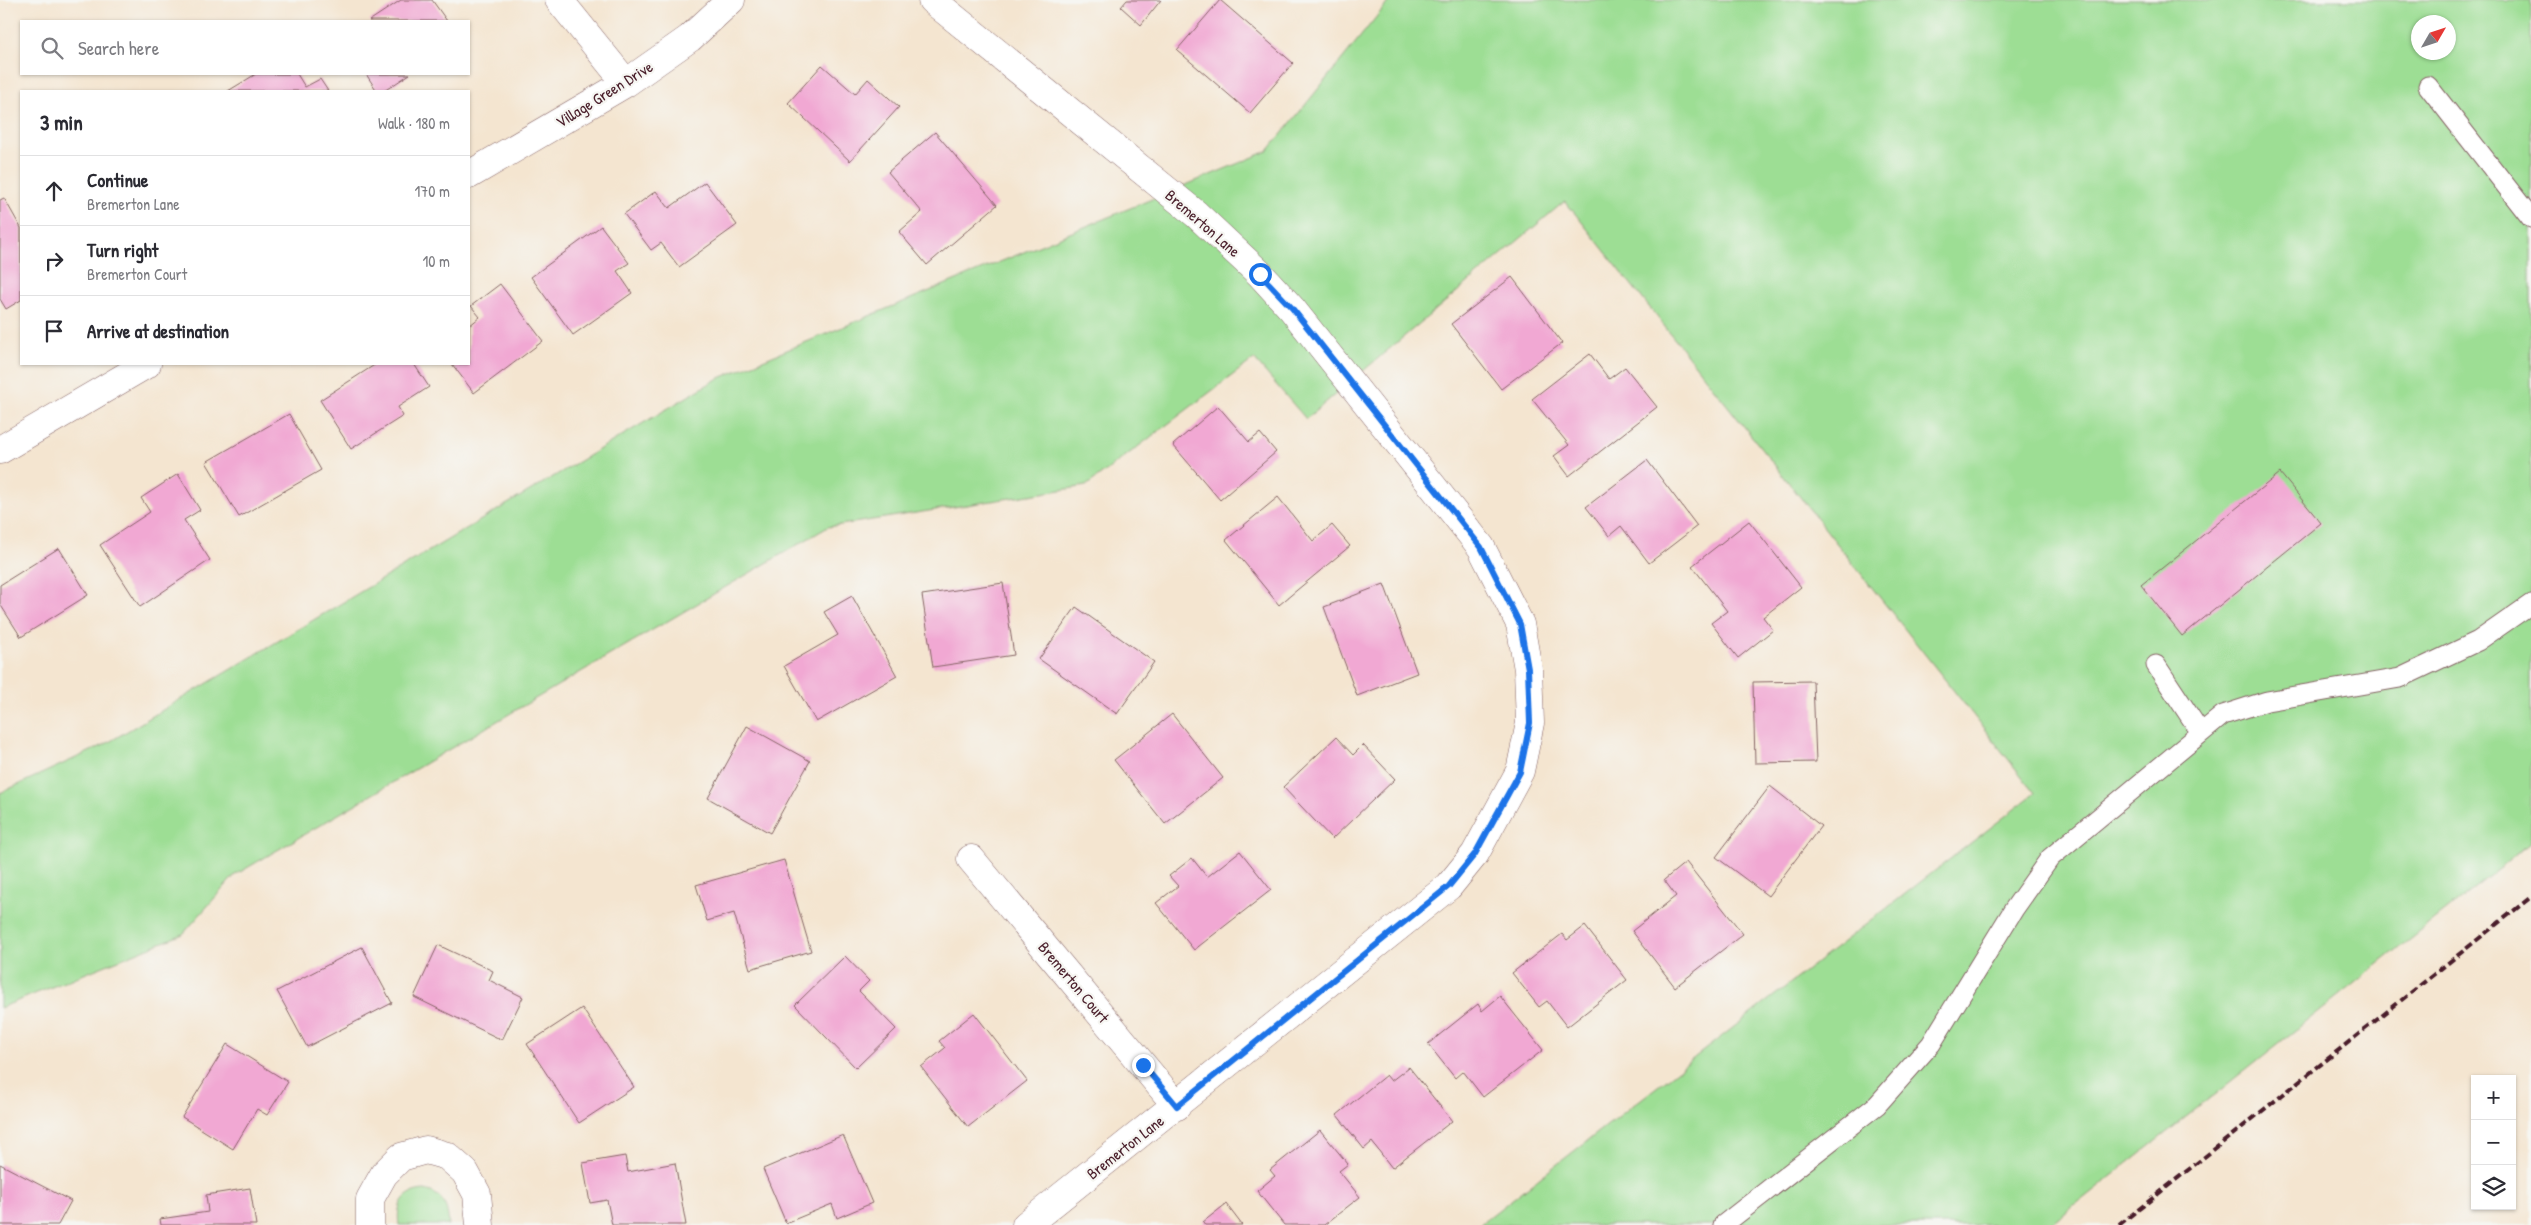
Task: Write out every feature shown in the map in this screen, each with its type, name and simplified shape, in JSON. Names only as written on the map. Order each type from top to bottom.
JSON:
[{"type":"street","points":[[559,0],[626,83]]},
{"type":"street","name":"Village Green Drive","points":[[470,174],[626,83],[690,38],[731,0]]},
{"type":"street","name":"Bremerton Lane","points":[[932,0],[1196,214],[1260,274],[1292,308],[1481,547],[1520,624],[1528,669],[1530,723],[1520,772],[1475,854],[1449,886],[1177,1106],[1026,1225]]},
{"type":"street","points":[[0,450],[145,365]]},
{"type":"street","name":"Bremerton Court","points":[[971,859],[1177,1106]]},
{"type":"street","points":[[370,1225],[370,1199],[384,1174],[401,1157],[426,1150],[446,1156],[465,1172],[477,1194],[480,1225]]},
{"type":"lane","points":[[2428,86],[2531,218]]},
{"type":"lane","points":[[1723,1225],[1877,1105],[1931,1044],[2014,909],[2050,858],[2223,715],[2267,700],[2400,678],[2478,641],[2531,604]]},
{"type":"lane","points":[[2156,665],[2201,733]]},
{"type":"green space","points":[[1390,0],[2531,0],[2531,843],[2050,1225],[1479,1225],[2035,793],[1565,201],[1306,419],[1254,359],[1086,486],[828,527],[235,875],[183,934],[0,1008],[0,793],[104,745],[717,379],[1268,151]]},
{"type":"green space","points":[[425,1190],[437,1195],[444,1203],[449,1225],[399,1225],[399,1211],[403,1200],[411,1193]]},
{"type":"building","points":[[401,0],[432,0],[446,20],[371,20]]},
{"type":"building","points":[[1127,0],[1161,0],[1141,25],[1121,7]]},
{"type":"building","points":[[1220,0],[1293,63],[1250,113],[1177,50]]},
{"type":"building","points":[[822,65],[855,94],[868,79],[899,107],[850,161],[788,103]]},
{"type":"building","points":[[254,75],[298,75],[305,87],[320,79],[327,90],[230,90]]},
{"type":"building","points":[[367,75],[408,75],[386,90],[376,90]]},
{"type":"building","points":[[935,132],[997,205],[927,265],[899,232],[922,212],[888,172]]},
{"type":"building","points":[[705,182],[737,225],[679,267],[661,243],[651,250],[624,214],[656,191],[669,208]]},
{"type":"building","points":[[4,198],[20,226],[20,301],[6,309],[0,299],[0,200]]},
{"type":"building","points":[[601,226],[629,263],[617,271],[632,293],[573,335],[531,277]]},
{"type":"building","points":[[1512,277],[1562,343],[1501,389],[1451,324]]},
{"type":"building","points":[[500,284],[543,341],[474,393],[453,365],[470,365],[470,325],[480,317],[471,306]]},
{"type":"building","points":[[1590,354],[1609,379],[1625,367],[1657,407],[1569,476],[1554,456],[1569,445],[1532,399]]},
{"type":"building","points":[[374,365],[415,365],[429,387],[398,407],[403,416],[351,449],[320,400]]},
{"type":"building","points":[[1218,406],[1249,442],[1260,433],[1276,452],[1220,500],[1173,445]]},
{"type":"building","points":[[289,414],[321,470],[239,517],[206,462]]},
{"type":"building","points":[[1647,460],[1697,526],[1649,563],[1621,526],[1609,536],[1586,507]]},
{"type":"building","points":[[2280,473],[2321,523],[2182,636],[2141,585]]},
{"type":"building","points":[[178,474],[200,510],[184,520],[210,560],[140,607],[100,545],[150,512],[141,498]]},
{"type":"building","points":[[1278,497],[1313,541],[1332,525],[1350,546],[1279,605],[1226,540]]},
{"type":"building","points":[[1749,521],[1801,587],[1763,617],[1773,630],[1738,658],[1711,623],[1727,611],[1692,566]]},
{"type":"building","points":[[59,548],[88,595],[21,637],[0,604],[0,585]]},
{"type":"building","points":[[1003,583],[1014,655],[933,667],[922,595]]},
{"type":"building","points":[[1384,584],[1417,673],[1357,696],[1324,607]]},
{"type":"building","points":[[852,596],[897,676],[816,722],[784,666],[838,635],[824,612]]},
{"type":"building","points":[[1076,607],[1154,662],[1117,714],[1039,659]]},
{"type":"building","points":[[1813,681],[1816,762],[1755,763],[1753,682]]},
{"type":"building","points":[[1172,714],[1223,778],[1165,824],[1114,760]]},
{"type":"building","points":[[747,726],[810,761],[770,833],[708,798]]},
{"type":"building","points":[[1336,737],[1353,755],[1363,745],[1395,779],[1332,839],[1283,787]]},
{"type":"building","points":[[1770,786],[1821,826],[1768,896],[1716,857]]},
{"type":"building","points":[[1240,851],[1271,890],[1194,950],[1156,903],[1178,886],[1169,876],[1192,858],[1207,877]]},
{"type":"building","points":[[784,860],[811,951],[750,969],[734,913],[707,921],[696,885]]},
{"type":"building","points":[[1686,862],[1743,934],[1675,987],[1632,931],[1676,896],[1664,880]]},
{"type":"building","points":[[1585,926],[1627,980],[1567,1027],[1547,1001],[1539,1007],[1512,973],[1562,934],[1567,940]]},
{"type":"building","points":[[438,945],[493,971],[489,980],[523,997],[502,1040],[414,997]]},
{"type":"building","points":[[362,947],[392,1003],[307,1047],[277,991]]},
{"type":"building","points":[[845,956],[869,981],[859,991],[896,1029],[856,1068],[795,1005]]},
{"type":"building","points":[[1500,996],[1543,1050],[1483,1097],[1463,1071],[1455,1078],[1428,1044],[1478,1004],[1482,1011]]},
{"type":"building","points":[[582,1008],[634,1087],[579,1123],[527,1044]]},
{"type":"building","points":[[974,1013],[1027,1081],[968,1127],[921,1067],[945,1048],[939,1041]]},
{"type":"building","points":[[227,1044],[288,1082],[267,1115],[257,1109],[233,1149],[182,1117]]},
{"type":"building","points":[[1409,1067],[1452,1121],[1392,1168],[1372,1142],[1364,1149],[1337,1115],[1386,1075],[1391,1081]]},
{"type":"building","points":[[1320,1130],[1348,1164],[1339,1171],[1360,1197],[1324,1225],[1284,1225],[1257,1191],[1275,1176],[1270,1170]]},
{"type":"building","points":[[843,1135],[872,1203],[837,1218],[832,1204],[786,1223],[763,1169]]},
{"type":"building","points":[[625,1156],[628,1172],[675,1163],[686,1225],[612,1225],[607,1200],[590,1203],[583,1163]]},
{"type":"building","points":[[0,1164],[71,1201],[58,1225],[0,1225]]},
{"type":"building","points":[[250,1188],[256,1225],[161,1225],[160,1219],[208,1212],[206,1195]]},
{"type":"building","points":[[1226,1204],[1242,1225],[1205,1225],[1203,1222]]},
{"type":"railway","points":[[2119,1225],[2531,897]]},
{"type":"route","points":[[1143,1065],[1177,1106],[1449,886],[1475,854],[1520,772],[1530,723],[1528,669],[1520,624],[1481,547],[1292,308],[1260,274]]}]
